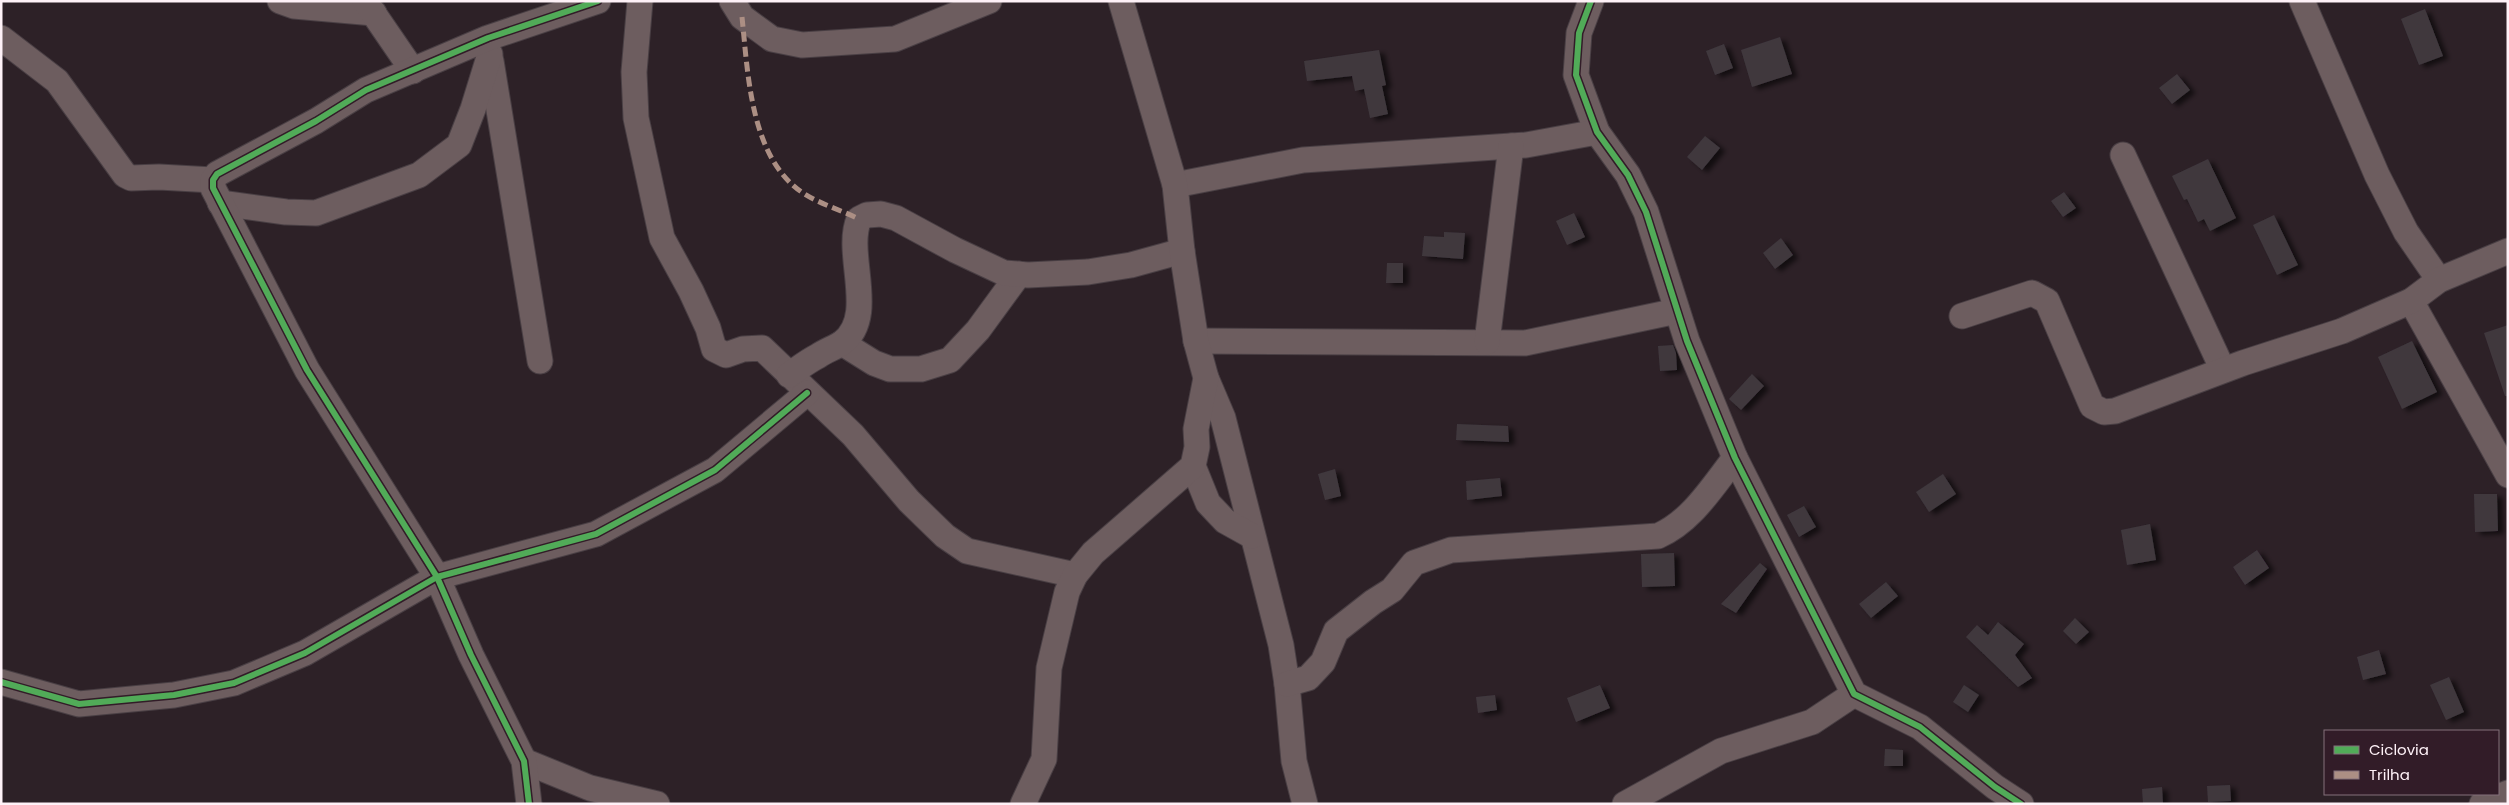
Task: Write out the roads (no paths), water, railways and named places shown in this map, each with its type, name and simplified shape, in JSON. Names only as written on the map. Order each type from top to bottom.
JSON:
[{"type":"street","points":[[280,1],[294,6],[370,7],[413,71]]},
{"type":"street","points":[[529,804],[524,761],[471,655],[437,578],[307,370],[216,191],[217,174],[316,121],[366,90],[413,71],[489,46],[598,1]]},
{"type":"street","points":[[640,1],[634,72],[636,118],[662,238],[695,299],[708,328],[714,349],[726,355],[743,349],[762,348],[853,435],[909,501],[944,536],[967,551],[1076,575]]},
{"type":"street","points":[[732,1],[742,17],[772,39],[802,45],[895,39],[989,1]]},
{"type":"street","points":[[1121,1],[1175,185],[1182,251],[1196,341],[1206,378],[1223,418],[1281,645],[1287,684],[1294,761],[1305,804]]},
{"type":"street","points":[[1591,1],[1579,33],[1576,76],[1597,132],[1628,175],[1646,212],[1687,341],[1734,458],[1854,694],[1920,727],[1995,787],[2021,804]]},
{"type":"street","points":[[2302,1],[2377,176],[2406,232],[2439,280]]},
{"type":"street","points":[[1,38],[57,81],[125,175],[131,178],[159,177],[216,191],[286,212],[316,213],[419,176],[459,144],[473,110],[489,46]]},
{"type":"street","points":[[489,46],[540,361]]},
{"type":"street","points":[[1175,185],[1303,160],[1510,146],[1597,132]]},
{"type":"street","points":[[1488,342],[1510,146]]},
{"type":"street","points":[[2123,155],[2224,370]]},
{"type":"street","points":[[789,374],[842,343],[850,333],[858,316],[859,295],[854,230],[859,219],[867,215],[881,214],[896,218],[1004,273],[1088,272],[1131,265],[1182,251]]},
{"type":"street","points":[[1962,316],[2032,294],[2040,296],[2047,301],[2092,406],[2104,412],[2115,411],[2224,370],[2342,330],[2411,301],[2439,280],[2508,250]]},
{"type":"street","points":[[842,343],[874,363],[890,369],[921,369],[950,360],[978,330],[1019,274]]},
{"type":"street","points":[[2411,301],[2508,475]]},
{"type":"street","points":[[1196,341],[1526,343],[1677,311]]},
{"type":"street","points":[[1206,378],[1196,430],[1197,447],[1193,466],[1208,503],[1225,521],[1252,536]]},
{"type":"street","points":[[1,682],[79,704],[174,695],[234,684],[305,653],[437,578],[596,534],[715,470],[807,393]]},
{"type":"street","points":[[1287,684],[1308,678],[1322,662],[1336,631],[1373,602],[1392,590],[1414,564],[1451,550],[1658,536],[1674,529],[1690,516],[1734,458]]},
{"type":"street","points":[[1023,804],[1044,759],[1049,668],[1067,592],[1076,575],[1093,553],[1193,466]]},
{"type":"street","points":[[1625,804],[1721,751],[1812,722],[1854,694]]},
{"type":"street","points":[[524,761],[590,788],[657,804]]},
{"type":"street","points":[[2482,804],[2508,793]]}]
